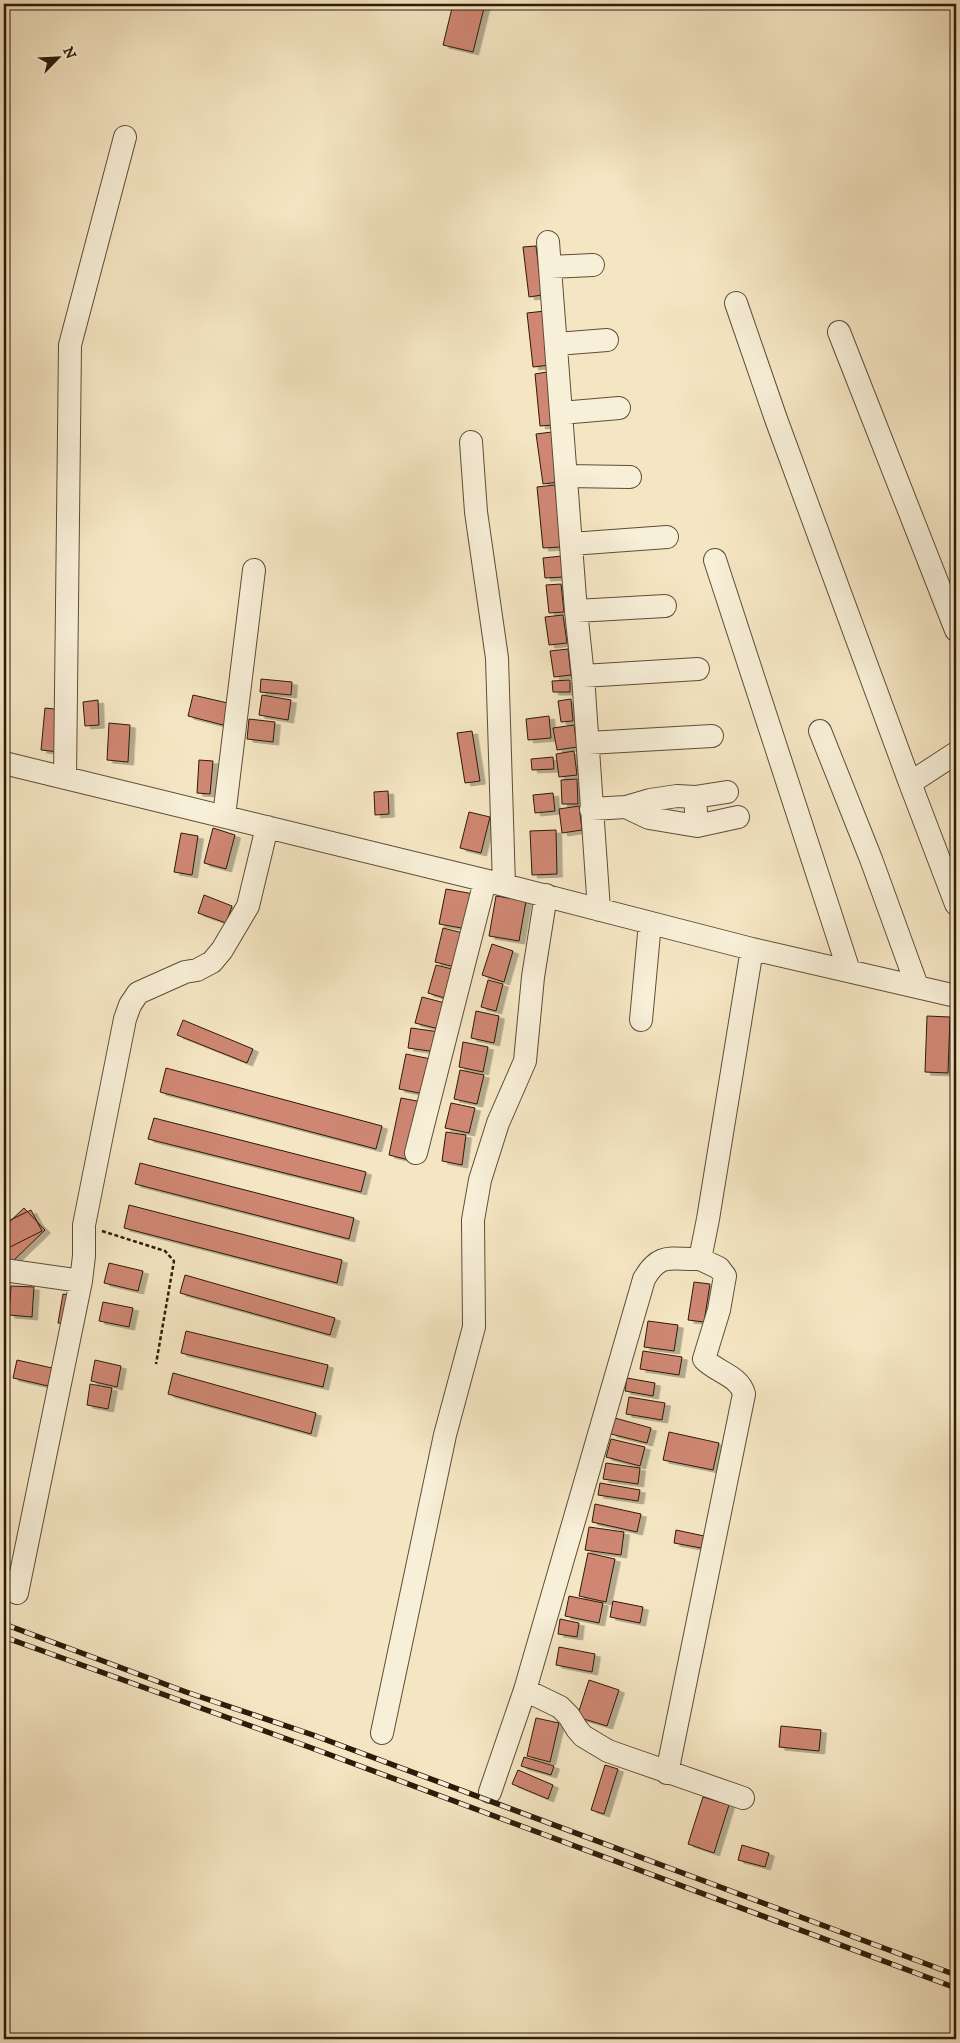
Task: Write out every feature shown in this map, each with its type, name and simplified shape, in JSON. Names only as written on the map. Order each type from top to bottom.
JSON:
[{"type":"street","points":[[65,778],[70,345],[125,137]]},
{"type":"street","points":[[548,242],[576,611],[583,676],[599,910]]},
{"type":"street","points":[[550,267],[594,265]]},
{"type":"street","points":[[736,303],[779,429],[956,904]]},
{"type":"street","points":[[840,332],[956,630]]},
{"type":"street","points":[[557,344],[607,340]]},
{"type":"street","points":[[560,412],[618,408]]},
{"type":"street","points":[[416,1153],[495,883],[497,658],[476,512],[472,442]]},
{"type":"street","points":[[566,476],[630,477]]},
{"type":"street","points":[[571,544],[667,537]]},
{"type":"street","points":[[715,560],[849,971]]},
{"type":"street","points":[[224,816],[254,570]]},
{"type":"street","points":[[576,611],[665,606]]},
{"type":"street","points":[[583,676],[698,669]]},
{"type":"street","points":[[820,730],[871,859],[916,986]]},
{"type":"street","points":[[588,743],[712,736]]},
{"type":"street","points":[[910,783],[956,754]]},
{"type":"street","points":[[4,763],[546,895],[752,949],[956,996]]},
{"type":"street","points":[[591,809],[626,807],[650,800],[676,796],[695,797],[727,792]]},
{"type":"street","points":[[695,797],[697,826]]},
{"type":"street","points":[[626,807],[649,818],[697,826],[738,817]]},
{"type":"street","points":[[17,1593],[81,1281],[84,1225],[130,1005],[138,993],[185,972],[198,970],[212,962],[222,950],[248,906],[266,827]]},
{"type":"street","points":[[382,1733],[445,1435],[474,1327],[473,1220],[480,1180],[498,1123],[525,1061],[533,977],[546,895]]},
{"type":"street","points":[[641,1020],[650,923]]},
{"type":"street","points":[[700,1259],[752,949]]},
{"type":"street","points":[[490,1792],[525,1690],[644,1279],[656,1263],[664,1259],[700,1259],[719,1268],[725,1276],[718,1310],[704,1359],[738,1382],[743,1387],[744,1394],[667,1773]]},
{"type":"street","points":[[4,1270],[81,1281]]},
{"type":"street","points":[[525,1690],[560,1707],[569,1716],[576,1729],[608,1752],[743,1798]]},
{"type":"path","points":[[84,1225],[165,1252],[174,1261],[156,1364]]},
{"type":"building","points":[[453,4],[485,4],[473,52],[443,45]]},
{"type":"building","points":[[536,246],[542,295],[529,297],[523,247]]},
{"type":"building","points":[[545,311],[550,365],[533,367],[527,313]]},
{"type":"building","points":[[547,372],[552,425],[540,426],[535,374]]},
{"type":"building","points":[[552,432],[559,482],[543,484],[536,434]]},
{"type":"building","points":[[555,485],[561,547],[543,548],[537,487]]},
{"type":"building","points":[[562,556],[564,577],[545,578],[543,558]]},
{"type":"building","points":[[561,584],[564,612],[549,613],[546,585]]},
{"type":"building","points":[[563,615],[567,643],[549,645],[545,617]]},
{"type":"building","points":[[568,649],[571,675],[554,677],[550,651]]},
{"type":"building","points":[[261,679],[292,682],[291,695],[260,692]]},
{"type":"building","points":[[570,680],[570,692],[553,692],[552,681]]},
{"type":"building","points":[[193,695],[232,704],[227,726],[188,716]]},
{"type":"building","points":[[262,695],[291,700],[288,720],[259,715]]},
{"type":"building","points":[[571,699],[573,721],[561,722],[558,701]]},
{"type":"building","points":[[98,700],[99,725],[85,726],[83,702]]},
{"type":"building","points":[[45,708],[63,710],[59,752],[41,750]]},
{"type":"building","points":[[549,716],[551,738],[528,740],[526,719]]},
{"type":"building","points":[[249,719],[275,722],[273,742],[247,739]]},
{"type":"building","points":[[109,723],[130,725],[128,762],[107,760]]},
{"type":"building","points":[[574,725],[577,747],[557,750],[553,728]]},
{"type":"building","points":[[472,731],[480,781],[465,783],[457,733]]},
{"type":"building","points":[[574,751],[577,775],[559,777],[556,754]]},
{"type":"building","points":[[553,757],[554,769],[532,770],[531,759]]},
{"type":"building","points":[[199,760],[213,761],[210,794],[197,793]]},
{"type":"building","points":[[577,779],[578,804],[562,804],[561,780]]},
{"type":"building","points":[[388,791],[389,814],[375,815],[374,792]]},
{"type":"building","points":[[553,793],[555,811],[535,813],[533,795]]},
{"type":"building","points":[[579,806],[582,830],[562,833],[559,809]]},
{"type":"building","points":[[469,812],[490,817],[481,853],[460,848]]},
{"type":"building","points":[[213,828],[235,835],[226,869],[204,863]]},
{"type":"building","points":[[556,830],[557,874],[532,875],[530,831]]},
{"type":"building","points":[[181,833],[198,836],[192,875],[174,872]]},
{"type":"building","points":[[446,889],[474,894],[467,929],[439,924]]},
{"type":"building","points":[[204,895],[232,906],[226,923],[198,913]]},
{"type":"building","points":[[496,896],[526,901],[519,941],[489,936]]},
{"type":"building","points":[[443,928],[463,933],[455,967],[435,962]]},
{"type":"building","points":[[492,944],[513,951],[504,982],[482,975]]},
{"type":"building","points":[[436,965],[456,970],[448,999],[428,993]]},
{"type":"building","points":[[488,980],[503,984],[496,1011],[481,1007]]},
{"type":"building","points":[[422,997],[445,1003],[439,1029],[415,1023]]},
{"type":"building","points":[[476,1011],[499,1016],[494,1043],[471,1038]]},
{"type":"building","points":[[927,1016],[950,1017],[948,1073],[925,1072]]},
{"type":"building","points":[[183,1020],[253,1049],[247,1063],[177,1035]]},
{"type":"building","points":[[411,1028],[440,1032],[437,1052],[408,1048]]},
{"type":"building","points":[[463,1042],[488,1047],[483,1072],[459,1067]]},
{"type":"building","points":[[406,1054],[431,1059],[424,1094],[399,1089]]},
{"type":"building","points":[[166,1068],[382,1126],[376,1149],[160,1092]]},
{"type":"building","points":[[460,1070],[484,1075],[477,1104],[454,1099]]},
{"type":"building","points":[[401,1098],[422,1102],[409,1160],[389,1155]]},
{"type":"building","points":[[451,1103],[475,1108],[469,1133],[445,1128]]},
{"type":"building","points":[[154,1118],[366,1172],[361,1192],[148,1139]]},
{"type":"building","points":[[446,1132],[466,1135],[462,1165],[442,1161]]},
{"type":"building","points":[[140,1163],[354,1218],[349,1239],[135,1184]]},
{"type":"building","points":[[129,1205],[342,1260],[337,1283],[124,1228]]},
{"type":"building","points":[[24,1208],[45,1230],[11,1263],[4,1255],[4,1227]]},
{"type":"building","points":[[31,1210],[42,1231],[4,1250],[4,1223]]},
{"type":"building","points":[[109,1263],[143,1271],[138,1291],[104,1283]]},
{"type":"building","points":[[185,1275],[335,1318],[330,1335],[180,1293]]},
{"type":"building","points":[[694,1282],[710,1284],[704,1322],[688,1320]]},
{"type":"building","points":[[11,1286],[34,1287],[32,1317],[9,1315]]},
{"type":"building","points":[[63,1294],[75,1296],[70,1325],[58,1323]]},
{"type":"building","points":[[103,1302],[133,1308],[129,1327],[99,1321]]},
{"type":"building","points":[[648,1321],[678,1325],[674,1351],[644,1347]]},
{"type":"building","points":[[186,1331],[328,1365],[323,1387],[181,1353]]},
{"type":"building","points":[[643,1351],[682,1357],[679,1375],[640,1369]]},
{"type":"building","points":[[17,1360],[52,1368],[48,1386],[13,1378]]},
{"type":"building","points":[[95,1360],[121,1366],[117,1387],[91,1381]]},
{"type":"building","points":[[173,1373],[316,1413],[311,1434],[168,1394]]},
{"type":"building","points":[[627,1378],[655,1383],[653,1396],[625,1391]]},
{"type":"building","points":[[90,1384],[112,1388],[108,1409],[87,1405]]},
{"type":"building","points":[[629,1397],[665,1403],[662,1420],[626,1414]]},
{"type":"building","points":[[615,1418],[651,1428],[647,1443],[611,1434]]},
{"type":"building","points":[[669,1432],[719,1443],[713,1470],[663,1460]]},
{"type":"building","points":[[611,1439],[645,1447],[640,1466],[606,1457]]},
{"type":"building","points":[[606,1463],[640,1468],[638,1484],[603,1479]]},
{"type":"building","points":[[600,1483],[640,1490],[638,1501],[598,1495]]},
{"type":"building","points":[[595,1504],[641,1514],[637,1532],[592,1522]]},
{"type":"building","points":[[589,1527],[624,1532],[621,1555],[585,1550]]},
{"type":"building","points":[[676,1530],[704,1536],[701,1548],[674,1543]]},
{"type":"building","points":[[588,1553],[615,1559],[606,1602],[579,1596]]},
{"type":"building","points":[[569,1596],[603,1603],[599,1623],[565,1616]]},
{"type":"building","points":[[613,1601],[643,1607],[640,1623],[610,1617]]},
{"type":"building","points":[[560,1619],[579,1623],[577,1637],[558,1634]]},
{"type":"building","points":[[559,1647],[595,1654],[592,1672],[556,1665]]},
{"type":"building","points":[[589,1680],[619,1690],[607,1726],[577,1717]]},
{"type":"building","points":[[536,1718],[559,1723],[550,1762],[527,1756]]},
{"type":"building","points":[[781,1726],[821,1730],[819,1751],[779,1747]]},
{"type":"building","points":[[524,1757],[554,1766],[551,1775],[521,1766]]},
{"type":"building","points":[[605,1765],[618,1769],[604,1814],[591,1810]]},
{"type":"building","points":[[518,1770],[553,1785],[548,1799],[512,1784]]},
{"type":"building","points":[[703,1797],[729,1805],[714,1853],[688,1844]]},
{"type":"building","points":[[742,1845],[769,1853],[765,1867],[738,1860]]},
{"type":"railway","points":[[4,1624],[186,1692],[313,1735],[956,1975]]},
{"type":"railway","points":[[4,1637],[309,1747],[956,1988]]}]
